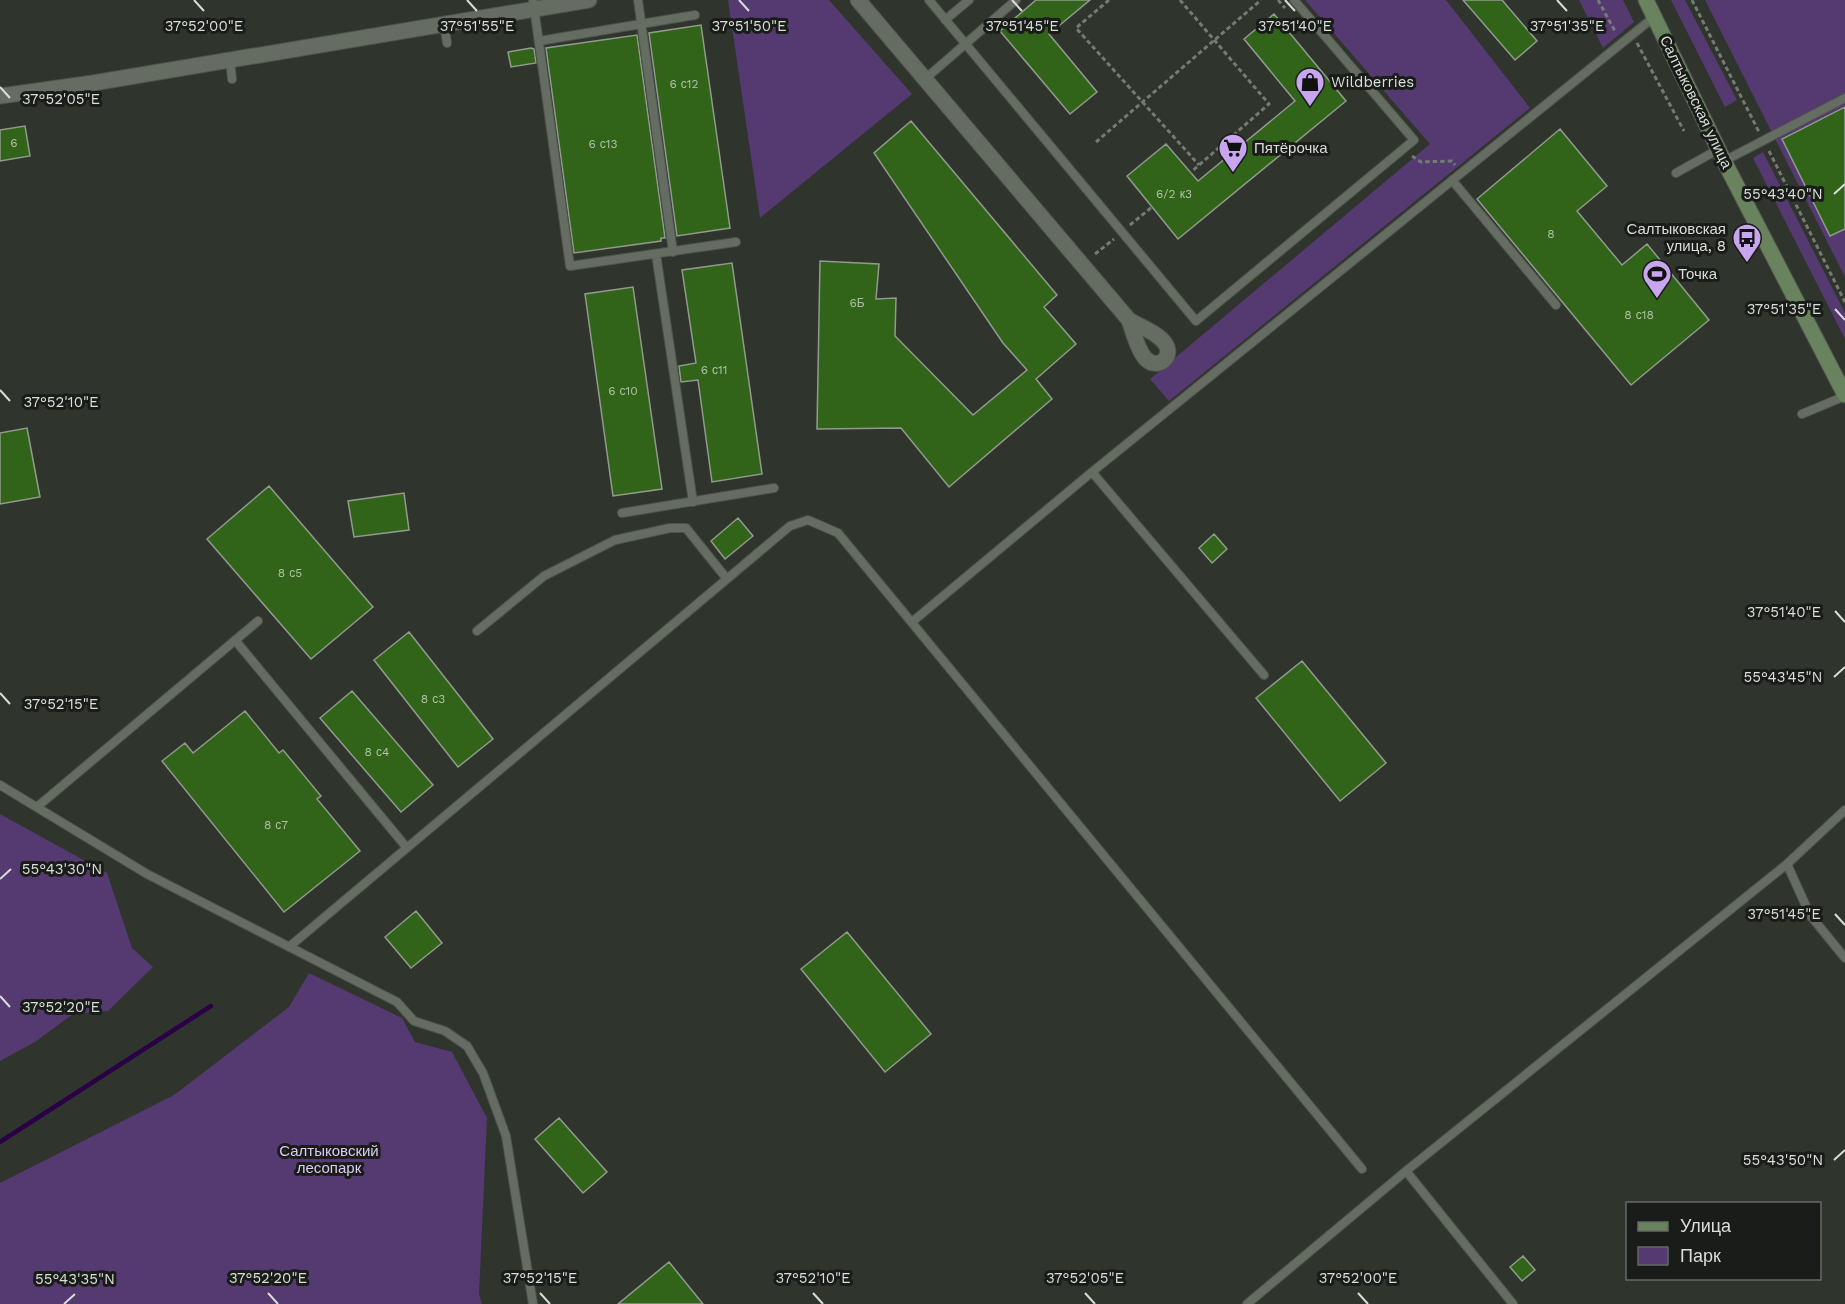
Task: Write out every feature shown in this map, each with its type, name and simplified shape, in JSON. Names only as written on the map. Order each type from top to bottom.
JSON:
[{"type":"main road","name":"Салтыковская улица","points":[[1646,0],[1845,396]]},
{"type":"street","points":[[0,96],[93,83],[444,24],[534,4],[589,0]]},
{"type":"street","points":[[858,0],[1129,320]]},
{"type":"lane","points":[[638,0],[673,252]]},
{"type":"lane","points":[[929,0],[1196,321],[1414,140],[1294,0]]},
{"type":"lane","points":[[945,20],[969,0]]},
{"type":"lane","points":[[925,79],[1016,0]]},
{"type":"lane","points":[[534,4],[570,266],[736,242]]},
{"type":"lane","points":[[538,41],[695,15]]},
{"type":"lane","points":[[912,622],[1092,472],[1654,16]]},
{"type":"lane","points":[[444,24],[447,43]]},
{"type":"lane","points":[[230,60],[232,79]]},
{"type":"lane","points":[[1676,173],[1722,155],[1845,98]]},
{"type":"lane","points":[[1452,180],[1556,305]]},
{"type":"lane","points":[[656,254],[693,502]]},
{"type":"lane","points":[[1802,414],[1845,396]]},
{"type":"lane","points":[[1092,472],[1264,675]]},
{"type":"lane","points":[[622,513],[774,488]]},
{"type":"lane","points":[[289,947],[790,526],[808,520],[838,533],[1362,1169]]},
{"type":"lane","points":[[477,631],[544,576],[615,540],[670,528],[686,528],[728,579]]},
{"type":"lane","points":[[37,807],[258,621]]},
{"type":"lane","points":[[235,640],[407,848]]},
{"type":"lane","points":[[0,785],[147,874],[397,1002],[414,1021],[445,1031],[467,1046],[483,1073],[506,1136],[533,1304]]},
{"type":"lane","points":[[1247,1304],[1406,1171],[1787,864],[1845,810]]},
{"type":"lane","points":[[1787,864],[1810,915],[1845,958]]},
{"type":"lane","points":[[1406,1171],[1513,1304]]},
{"type":"path","points":[[1109,0],[1076,28],[1198,165]]},
{"type":"path","points":[[1180,0],[1269,104],[1190,173]]},
{"type":"path","points":[[1096,142],[1261,0]]},
{"type":"path","points":[[1598,0],[1621,43]]},
{"type":"path","points":[[1632,34],[1684,131]]},
{"type":"path","points":[[1405,148],[1413,158],[1421,162],[1452,160],[1461,172]]},
{"type":"green space","points":[[728,0],[829,0],[912,94],[760,218]]},
{"type":"green space","points":[[1305,0],[1446,0],[1530,108],[1169,401],[1150,379],[1430,144]]},
{"type":"green space","points":[[1579,0],[1623,0],[1634,22],[1603,48]]},
{"type":"green space","points":[[1671,0],[1685,0],[1737,100],[1725,107]]},
{"type":"green space","points":[[1705,0],[1845,0],[1845,277]]},
{"type":"green space","points":[[1763,152],[1845,313],[1845,339],[1753,158]]},
{"type":"green space","points":[[0,814],[107,873],[132,948],[153,967],[108,1011],[73,1014],[35,1042],[0,1061]]},
{"type":"green space","name":"Салтыковский лесопарк","points":[[309,973],[402,1018],[415,1042],[452,1052],[487,1118],[479,1294],[482,1304],[0,1304],[0,1183],[174,1095],[289,1007]]},
{"type":"building","points":[[1036,0],[1090,0],[1049,34],[1097,92],[1070,114],[1000,31]]},
{"type":"building","points":[[1463,0],[1502,0],[1537,41],[1515,60]]},
{"type":"building","points":[[1274,14],[1346,101],[1178,239],[1127,176],[1166,144],[1198,181],[1295,101],[1244,39]]},
{"type":"building","points":[[701,25],[730,228],[677,236],[649,33]]},
{"type":"building","points":[[637,35],[665,238],[661,238],[661,241],[574,253],[546,48]]},
{"type":"building","points":[[534,49],[536,63],[511,67],[508,52]]},
{"type":"building","points":[[1845,107],[1845,229],[1830,236],[1782,139]]},
{"type":"building","points":[[911,121],[1057,295],[1044,307],[1076,344],[1036,379],[1052,399],[949,487],[901,428],[817,429],[820,261],[879,264],[876,299],[896,298],[895,336],[973,415],[1027,370],[1003,343],[874,153]]},
{"type":"building","points":[[25,126],[30,156],[0,161],[0,130]]},
{"type":"building","points":[[1560,129],[1607,186],[1577,211],[1622,265],[1647,244],[1709,320],[1631,385],[1477,199]]},
{"type":"building","points":[[732,263],[762,474],[712,482],[698,380],[681,382],[679,366],[696,363],[682,270]]},
{"type":"building","points":[[633,287],[662,489],[613,496],[585,294]]},
{"type":"building","points":[[27,428],[40,497],[0,504],[0,433]]},
{"type":"building","points":[[269,486],[373,607],[311,659],[207,539]]},
{"type":"building","points":[[404,493],[409,530],[354,537],[348,501]]},
{"type":"building","points":[[738,518],[753,536],[725,559],[711,541]]},
{"type":"building","points":[[1214,534],[1227,549],[1212,563],[1199,548]]},
{"type":"building","points":[[409,632],[493,739],[458,767],[374,660]]},
{"type":"building","points":[[1302,661],[1386,763],[1340,801],[1256,698]]},
{"type":"building","points":[[352,691],[433,785],[401,812],[320,718]]},
{"type":"building","points":[[245,711],[279,753],[283,750],[321,796],[317,799],[360,851],[284,912],[162,761],[185,743],[193,753]]},
{"type":"building","points":[[416,911],[442,943],[411,968],[385,937]]},
{"type":"building","points":[[847,932],[931,1034],[885,1072],[801,969]]},
{"type":"building","points":[[559,1118],[607,1172],[583,1193],[535,1139]]},
{"type":"building","points":[[1523,1256],[1535,1270],[1522,1281],[1510,1267]]},
{"type":"building","points":[[669,1262],[703,1304],[618,1304]]},
{"type":"waterway","points":[[0,1142],[211,1006]]},
{"type":"place","name":"Wildberries","points":[[1310,108]]},
{"type":"place","name":"Пятёрочка","points":[[1233,174]]},
{"type":"place","name":"Салтыковская улица, 8","points":[[1747,264]]},
{"type":"place","name":"Точка","points":[[1657,300]]}]
